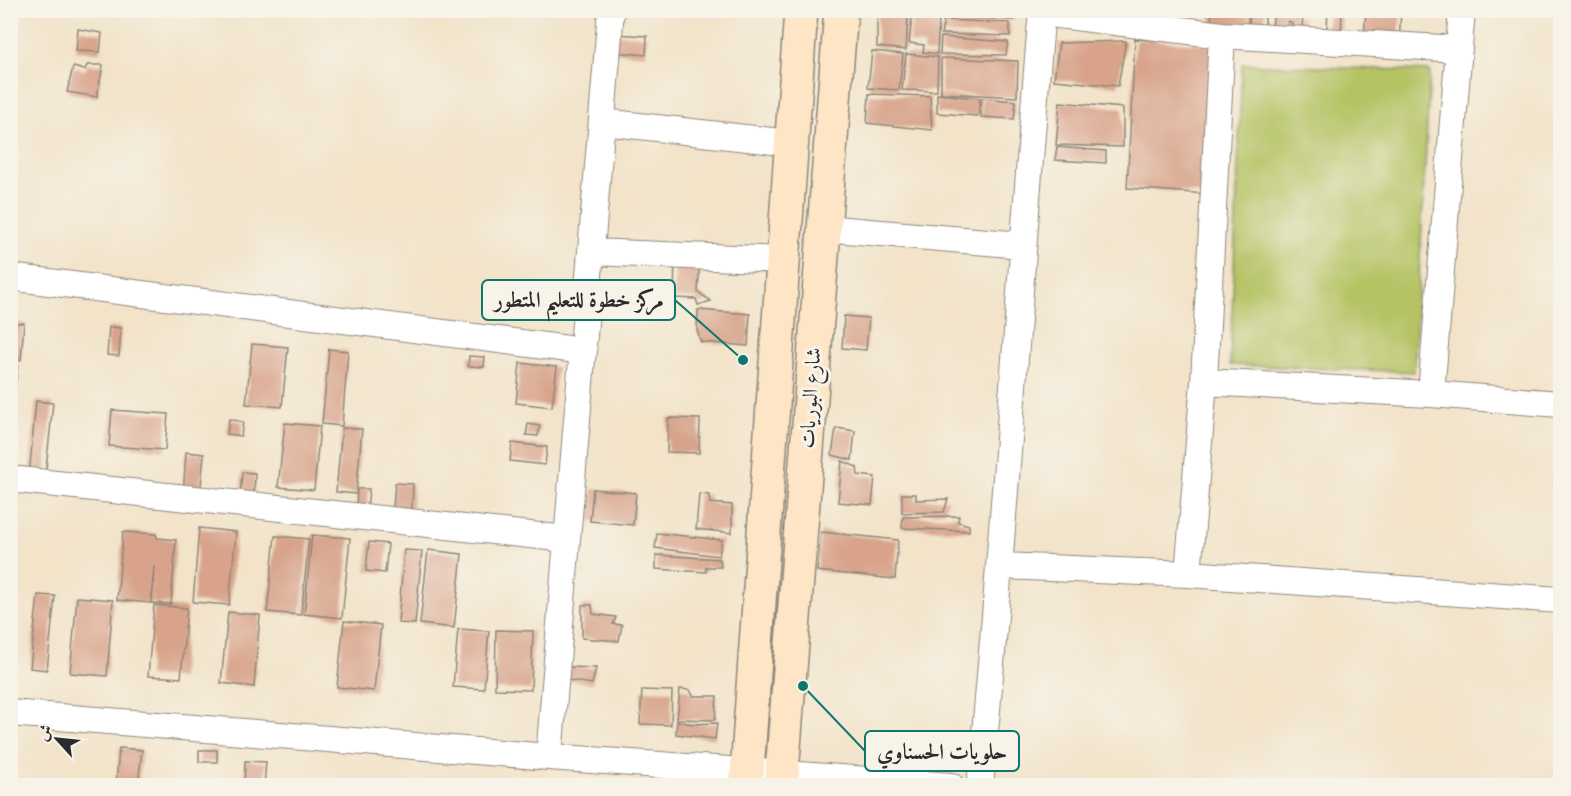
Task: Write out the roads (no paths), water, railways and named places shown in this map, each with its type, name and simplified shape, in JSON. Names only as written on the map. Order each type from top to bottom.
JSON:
[{"type":"street","points":[[549,757],[611,10]]},
{"type":"street","name":"شارع البوريات","points":[[747,778],[801,10]]},
{"type":"street","name":"شارع البوريات","points":[[781,779],[841,10]]},
{"type":"street","points":[[1431,394],[1462,10]]},
{"type":"street","points":[[980,786],[1001,566],[1022,245],[1042,12],[1222,35],[1459,49]]},
{"type":"street","points":[[1188,574],[1204,382],[1222,35]]},
{"type":"street","points":[[603,122],[791,143]]},
{"type":"street","points":[[823,228],[1022,245]]},
{"type":"street","points":[[592,252],[782,260]]},
{"type":"street","points":[[10,277],[584,351]]},
{"type":"street","points":[[1204,382],[1431,394],[1560,404]]},
{"type":"street","points":[[10,479],[567,539]]},
{"type":"street","points":[[1001,566],[1188,574],[1560,600]]},
{"type":"street","points":[[10,713],[549,757],[747,778],[951,786]]},
{"type":"place","name":"مركز خطوة للتعليم المتطور","points":[[743,360]]},
{"type":"place","name":"حلويات الحسناوي","points":[[803,686]]}]
